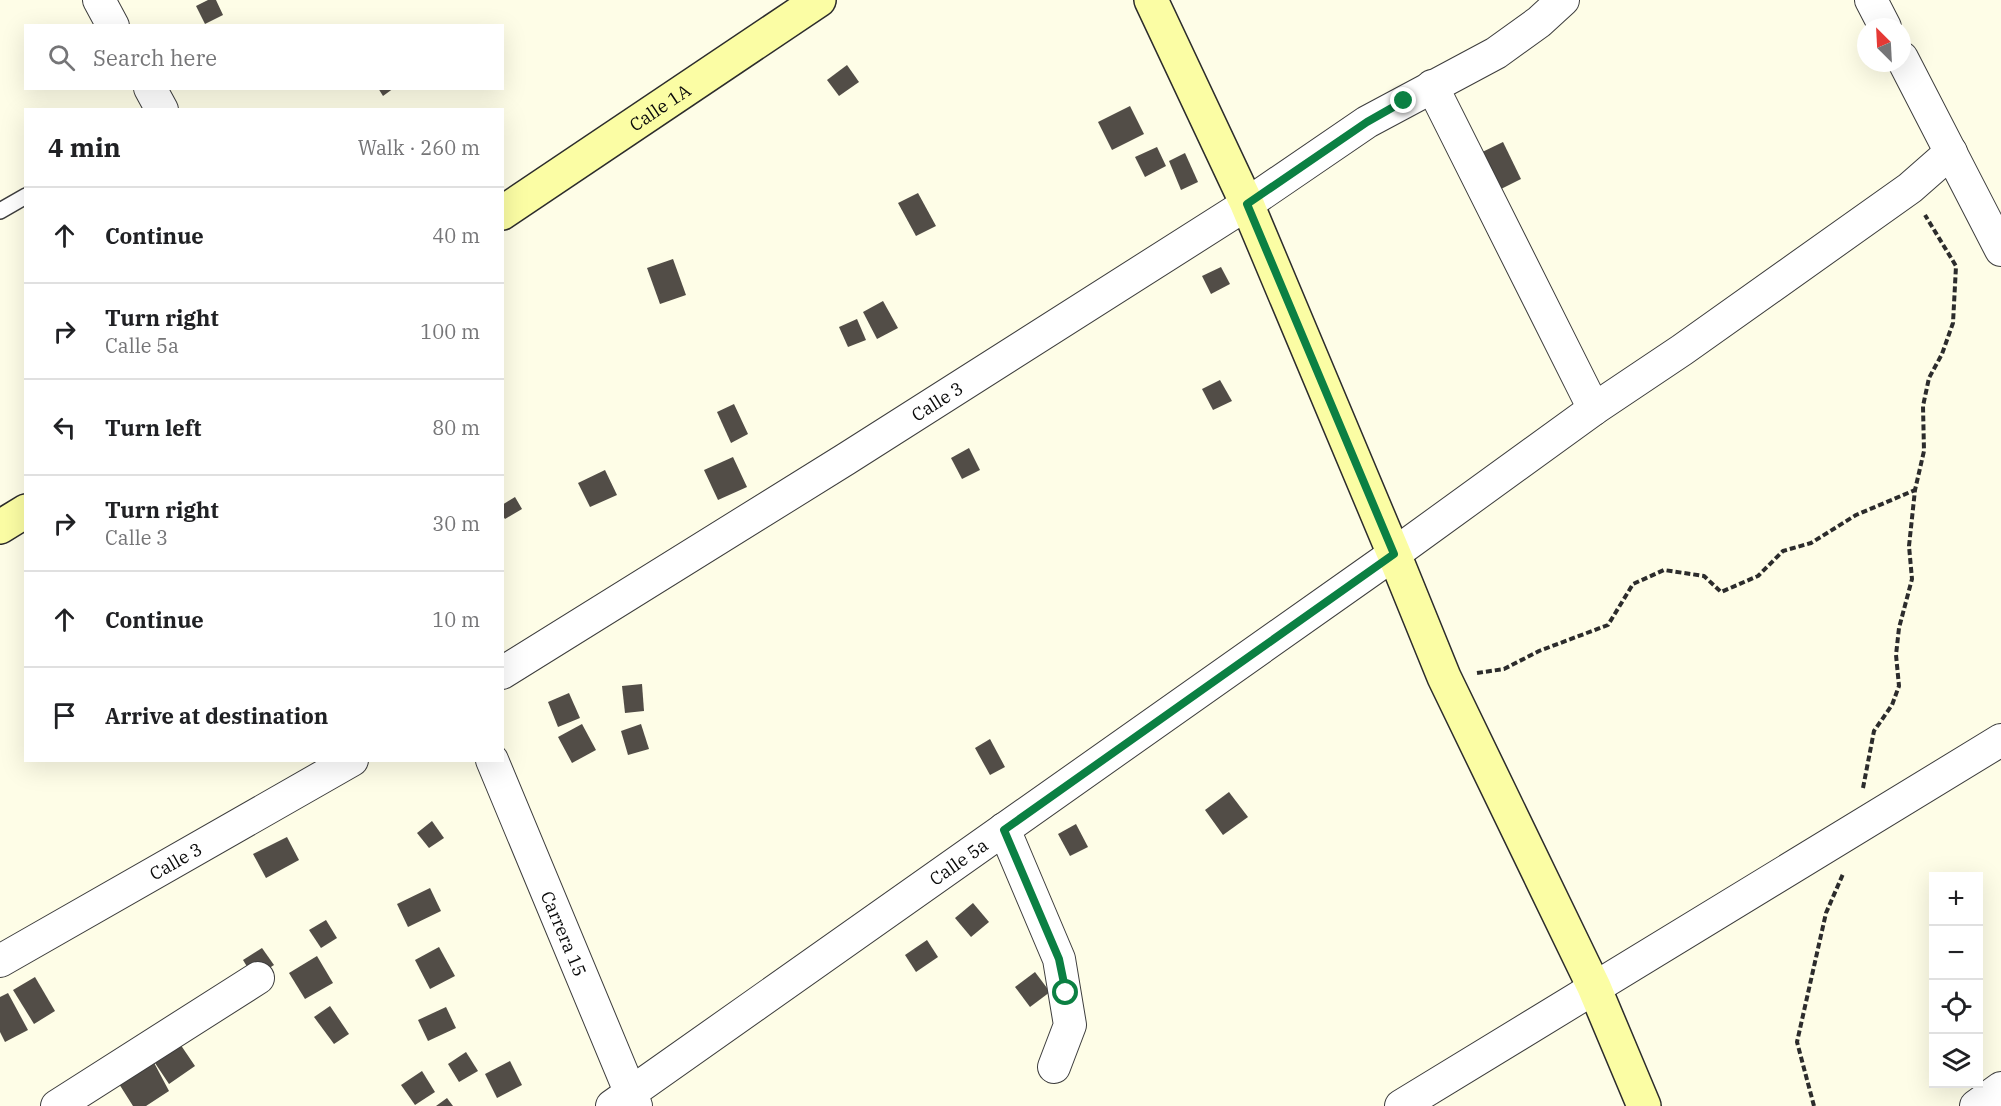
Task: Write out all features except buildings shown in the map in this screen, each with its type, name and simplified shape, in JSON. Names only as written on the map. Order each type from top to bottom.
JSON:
[{"type":"street","points":[[99,0],[113,24]]},
{"type":"street","name":"Calle 1A","points":[[504,212],[819,0]]},
{"type":"street","points":[[1151,0],[1247,204],[1394,554],[1443,677],[1594,987],[1644,1106]]},
{"type":"street","name":"Calle 3","points":[[504,672],[846,459],[1247,204],[1367,122],[1496,53],[1539,22],[1563,0]]},
{"type":"street","points":[[1871,0],[1881,18]]},
{"type":"street","points":[[1909,72],[2001,250]]},
{"type":"street","points":[[1432,86],[1594,409]]},
{"type":"street","points":[[151,90],[161,108]]},
{"type":"street","name":"Calle 5a","points":[[626,1102],[1594,409],[1682,350],[1910,189],[1951,152]]},
{"type":"street","points":[[0,527],[24,513]]},
{"type":"street","points":[[1401,1106],[2001,740]]},
{"type":"street","name":"Calle 3","points":[[0,961],[348,762]]},
{"type":"street","name":"Carrera 15","points":[[493,762],[626,1102]]},
{"type":"street","points":[[1004,830],[1059,959],[1070,1025],[1054,1067]]},
{"type":"street","points":[[57,1106],[258,978]]},
{"type":"street","points":[[1976,1106],[2001,1088]]},
{"type":"lane","points":[[0,211],[24,197]]},
{"type":"path","points":[[1814,1106],[1797,1042],[1826,913],[1840,882],[1856,828],[1874,731],[1892,705],[1899,686],[1896,655],[1899,628],[1912,579],[1909,546],[1915,490],[1924,452],[1923,406],[1929,378],[1942,354],[1953,323],[1956,266],[1910,189]]},
{"type":"path","points":[[1443,677],[1504,669],[1539,651],[1608,625],[1633,584],[1664,570],[1704,576],[1721,592],[1758,576],[1784,551],[1810,543],[1856,515],[1915,490]]},
{"type":"route","points":[[1066,993],[1059,959],[1004,830],[1394,554],[1247,204],[1367,122],[1404,101]]}]
